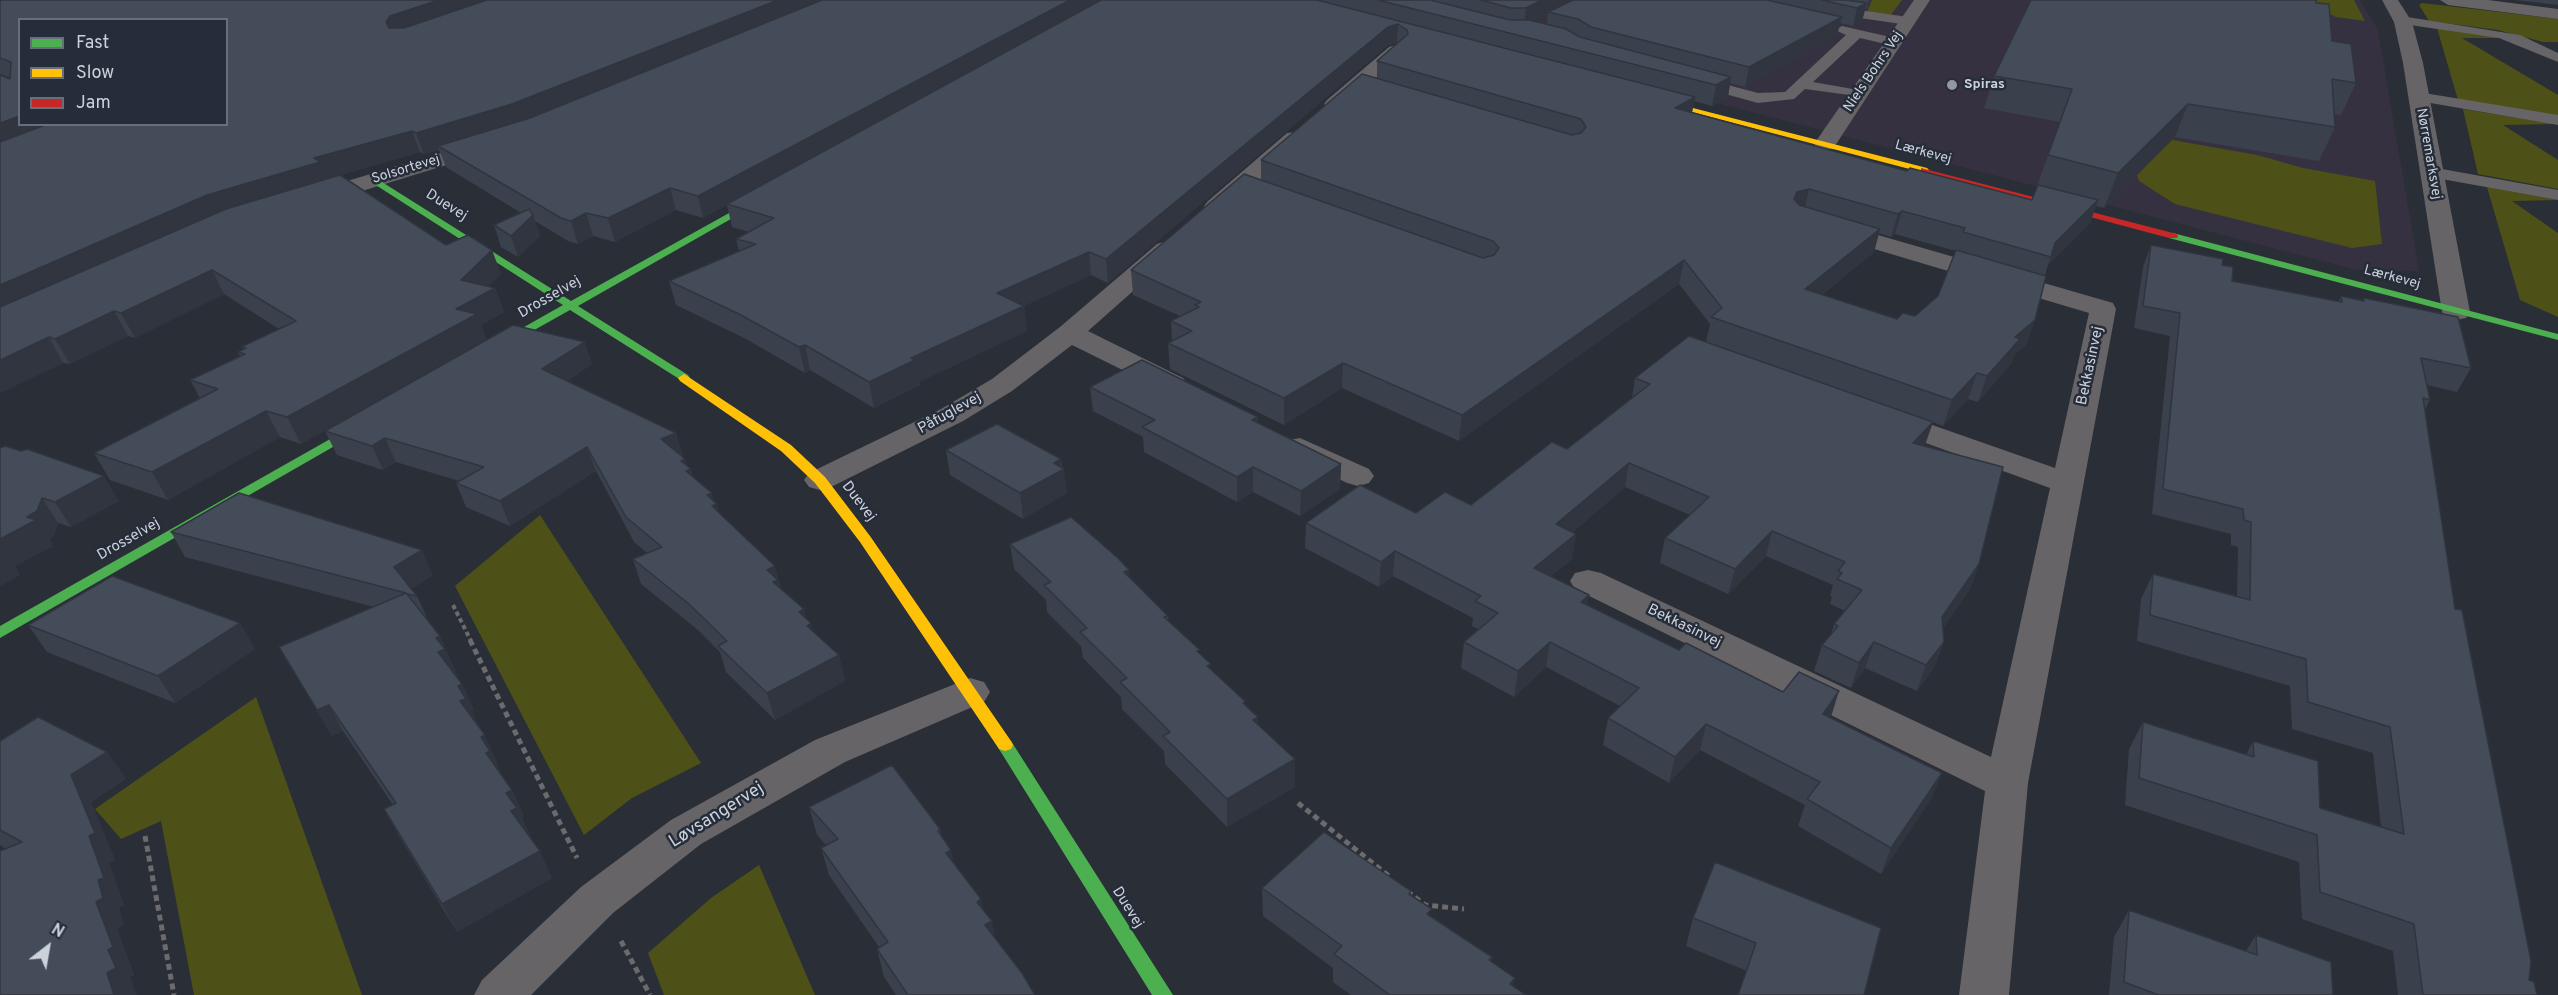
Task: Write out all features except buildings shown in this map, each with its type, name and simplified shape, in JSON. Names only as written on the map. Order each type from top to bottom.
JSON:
[{"type":"street","name":"Niels Bohrs Vej","points":[[1826,144],[1922,0]]},
{"type":"street","name":"Nørremarksvej","points":[[2390,0],[2401,20],[2418,97],[2456,312]]},
{"type":"street","points":[[2448,0],[2558,14]]},
{"type":"street","name":"Påfuglevej","points":[[820,480],[952,415],[1002,385],[1070,333],[1191,228],[1252,189],[1369,88],[1396,51]]},
{"type":"street","name":"Lærkevej","points":[[1633,93],[2456,312],[2558,337]]},
{"type":"street","name":"Solsortevej","points":[[295,204],[506,139]]},
{"type":"street","name":"Duevej","points":[[374,180],[572,304],[786,448],[820,480],[865,539],[970,692],[1163,995]]},
{"type":"street","name":"Drosselvej","points":[[480,357],[780,189]]},
{"type":"street","name":"Bekkasinvej","points":[[1803,221],[2103,309],[2007,783],[1984,995]]},
{"type":"street","points":[[1070,333],[1198,396]]},
{"type":"street","points":[[1865,411],[2066,483]]},
{"type":"street","name":"Drosselvej","points":[[0,633],[378,416]]},
{"type":"street","points":[[1273,433],[1358,476]]},
{"type":"street","name":"Bekkasinvej","points":[[1588,581],[2007,783]]},
{"type":"street","name":"Løvsangervej","points":[[499,995],[597,900],[686,832],[830,751],[970,692]]},
{"type":"lane","points":[[1816,8],[1908,21]]},
{"type":"lane","points":[[2401,20],[2499,34],[2515,38],[2558,58]]},
{"type":"lane","points":[[1824,26],[1894,42]]},
{"type":"lane","points":[[1681,78],[1758,98],[1789,96],[1857,33]]},
{"type":"lane","points":[[1801,84],[1859,94]]},
{"type":"lane","points":[[2418,97],[2558,120]]},
{"type":"lane","points":[[2432,172],[2558,195]]},
{"type":"path","points":[[453,605],[597,900],[651,995]]},
{"type":"path","points":[[1298,803],[1425,905],[1464,909]]},
{"type":"path","points":[[146,836],[174,995]]},
{"type":"shaded area","points":[[1322,0],[2360,0],[2378,30],[2419,271],[2357,270]]},
{"type":"shaded area","points":[[1872,0],[1902,0],[1890,16],[1867,12]]},
{"type":"shaded area","points":[[2275,0],[2354,0],[2365,21],[2336,17],[2321,10]]},
{"type":"shaded area","points":[[2422,3],[2558,19],[2558,42],[2543,42],[2498,30],[2429,21],[2419,5]]},
{"type":"shaded area","points":[[2437,28],[2505,38],[2462,38],[2558,95],[2558,116],[2458,100]]},
{"type":"shaded area","points":[[2463,109],[2555,124],[2503,125],[2558,160],[2558,189],[2478,174]]},
{"type":"shaded area","points":[[2144,135],[2257,155],[2303,168],[2375,181],[2382,244],[2352,248],[2175,204],[2139,181],[2137,175]]},
{"type":"shaded area","points":[[2487,187],[2558,200],[2512,201],[2558,233],[2558,317],[2520,300]]},
{"type":"shaded area","points":[[540,515],[701,763],[632,798],[584,835],[455,586]]},
{"type":"shaded area","points":[[256,697],[362,995],[194,995],[161,821],[121,839],[95,809]]},
{"type":"shaded area","points":[[759,865],[815,995],[664,995],[648,953],[711,898]]},
{"type":"traffic: fast","points":[[374,180],[684,378]]},
{"type":"traffic: fast","points":[[491,350],[768,195]]},
{"type":"traffic: fast","points":[[2173,236],[2558,337]]},
{"type":"traffic: fast","points":[[0,633],[369,421]]},
{"type":"traffic: fast","points":[[1005,745],[1163,995]]},
{"type":"traffic: slow","points":[[1649,98],[1924,170]]},
{"type":"traffic: slow","points":[[684,378],[786,448],[820,480],[865,539],[1005,745]]},
{"type":"traffic: jam","points":[[1924,170],[2173,236]]},
{"type":"place","name":"Spiras","points":[[1952,85]]}]
